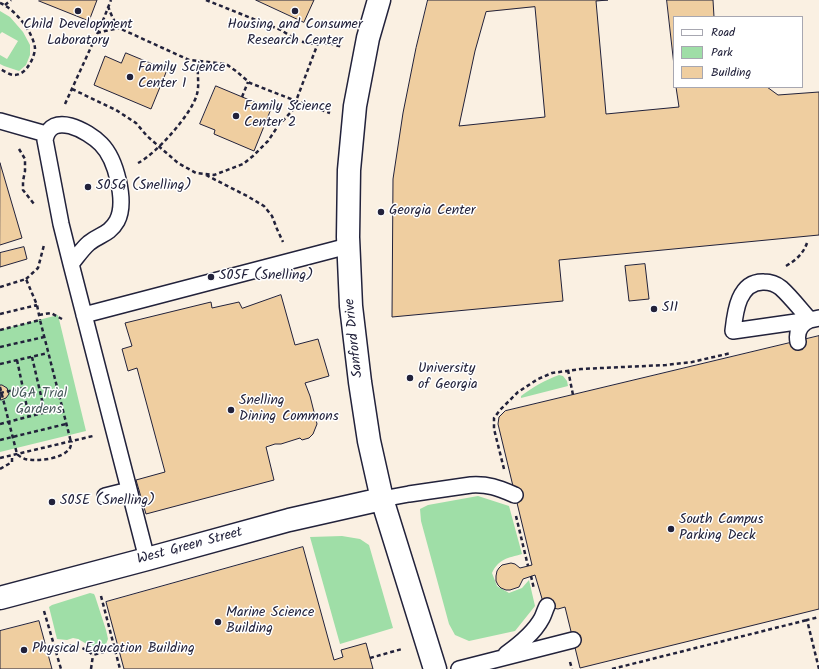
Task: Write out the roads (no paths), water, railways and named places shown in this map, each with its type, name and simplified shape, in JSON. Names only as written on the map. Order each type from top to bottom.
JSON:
[{"type":"street","name":"Sanford Drive","points":[[379,0],[368,38],[355,106],[349,170],[348,246],[351,306],[369,441],[382,499],[435,669]]},
{"type":"street","name":"West Green Street","points":[[0,598],[147,560],[289,520],[382,499]]},
{"type":"lane","points":[[0,121],[46,134]]},
{"type":"lane","points":[[71,264],[83,248],[90,242],[112,229],[118,220],[121,209],[121,197],[116,174],[109,155],[102,144],[79,129],[62,125],[51,128],[46,134],[45,140],[71,264],[147,560]]},
{"type":"lane","points":[[84,315],[348,246]]},
{"type":"lane","points":[[758,282],[775,284],[780,287],[814,319],[733,331],[735,313],[740,299],[745,290],[758,282]]},
{"type":"lane","points":[[798,342],[797,337],[802,324],[814,319]]},
{"type":"lane","points":[[382,499],[470,485],[493,487],[512,494]]},
{"type":"lane","points":[[105,496],[129,490]]},
{"type":"lane","points":[[500,658],[519,645],[529,635],[537,625],[548,606]]},
{"type":"lane","points":[[459,669],[573,640]]},
{"type":"place","name":"Child Development Laboratory","points":[[78,11]]},
{"type":"place","name":"Housing and Consumer Research Center","points":[[295,11]]},
{"type":"place","name":"Family Science Center 1","points":[[130,77]]},
{"type":"place","name":"Family Science Center 2","points":[[236,116]]},
{"type":"place","name":"S05G (Snelling)","points":[[88,187]]},
{"type":"place","name":"Georgia Center","points":[[381,212]]},
{"type":"place","name":"S05F (Snelling)","points":[[211,277]]},
{"type":"place","name":"S11","points":[[654,309]]},
{"type":"place","name":"University of Georgia","points":[[410,378]]},
{"type":"place","name":"Snelling Dining Commons","points":[[231,410]]},
{"type":"place","name":"S05E (Snelling)","points":[[52,502]]},
{"type":"place","name":"South Campus Parking Deck","points":[[671,529]]},
{"type":"place","name":"Marine Science Building","points":[[218,622]]},
{"type":"place","name":"Physical Education Building","points":[[24,650]]},
{"type":"park label","name":"UGA Trial Gardens","points":[[39,404]]}]
